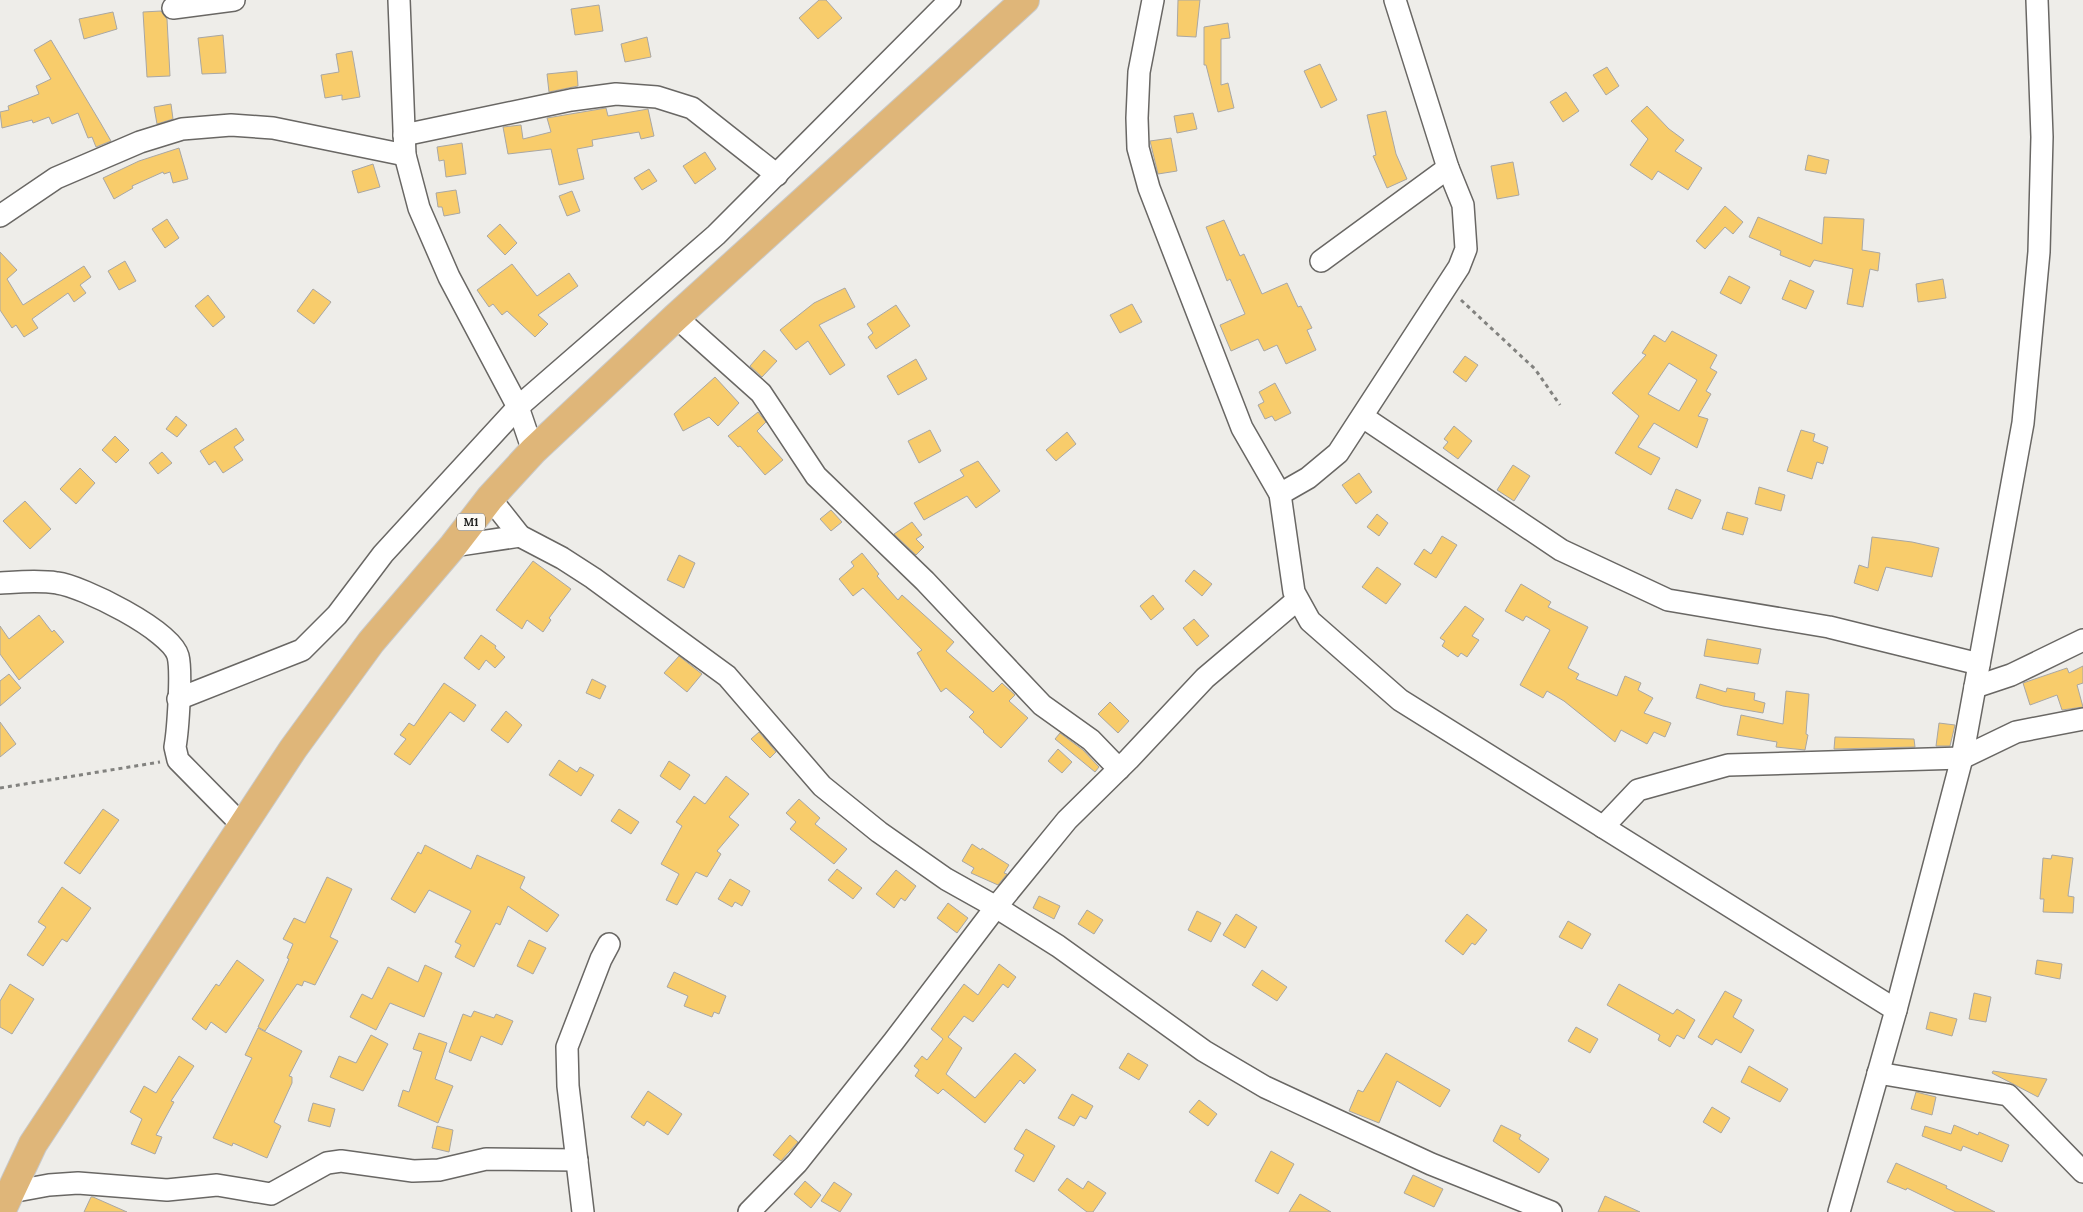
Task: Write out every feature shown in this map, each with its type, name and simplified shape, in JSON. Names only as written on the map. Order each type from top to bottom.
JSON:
[{"type":"highway","name":"M1","points":[[4,1193],[33,1144],[293,749],[371,642],[453,546],[490,498],[533,451],[676,317],[1025,0]]},
{"type":"street","points":[[173,8],[234,0]]},
{"type":"street","points":[[399,0],[404,145],[419,208],[449,277],[518,407],[533,451]]},
{"type":"street","points":[[178,699],[302,650],[337,615],[383,554],[518,407],[716,235],[950,0]]},
{"type":"street","points":[[1153,0],[1139,72],[1138,148],[1148,188],[1242,428],[1280,494],[1294,592],[1310,620],[1400,700],[1896,1010]]},
{"type":"street","points":[[1280,494],[1324,466],[1338,453],[1459,267],[1466,248],[1463,205],[1448,168],[1395,0]]},
{"type":"street","points":[[1839,1212],[1896,1010],[1962,758],[2023,423],[2039,252],[2042,137],[2037,0]]},
{"type":"street","points":[[0,216],[56,178],[140,142],[182,129],[231,125],[273,128],[404,145],[571,100],[616,94],[657,97],[692,108],[777,175]]},
{"type":"street","points":[[1321,261],[1448,168]]},
{"type":"street","points":[[676,317],[761,393],[816,476],[925,581],[1042,704],[1091,740],[1119,769]]},
{"type":"street","points":[[1363,417],[1561,550],[1668,600],[1829,627],[1979,664]]},
{"type":"street","points":[[490,498],[520,536],[562,558],[593,578],[728,676],[822,786],[879,832],[946,879],[996,907],[1058,946],[1204,1051],[1265,1087],[1431,1164],[1551,1212]]},
{"type":"street","points":[[453,546],[520,536]]},
{"type":"street","points":[[0,583],[26,581],[58,583],[92,594],[140,620],[165,637],[178,654],[175,747],[178,760],[242,825]]},
{"type":"street","points":[[749,1212],[797,1163],[894,1041],[996,907],[1067,820],[1119,769],[1205,678],[1297,600]]},
{"type":"street","points":[[1975,687],[2011,676],[2083,640]]},
{"type":"street","points":[[1603,827],[1638,790],[1728,765],[1962,758],[2016,732],[2083,719]]},
{"type":"street","points":[[583,1212],[568,1086],[567,1047],[609,944]]},
{"type":"street","points":[[1878,1073],[2008,1095],[2083,1172]]},
{"type":"street","points":[[4,1193],[49,1185],[78,1183],[167,1190],[217,1185],[272,1194],[327,1163],[341,1161],[413,1171],[439,1170],[486,1158],[577,1160]]},
{"type":"path","points":[[1445,286],[1535,369],[1560,405]]},
{"type":"path","points":[[0,788],[178,760]]},
{"type":"building","points":[[819,0],[826,0],[842,18],[818,39],[799,18]]},
{"type":"building","points":[[1178,0],[1200,0],[1196,37],[1177,36]]},
{"type":"building","points":[[599,5],[603,31],[575,35],[571,9]]},
{"type":"building","points":[[161,11],[167,19],[170,76],[147,77],[143,12]]},
{"type":"building","points":[[113,12],[117,29],[84,39],[79,19]]},
{"type":"building","points":[[1228,23],[1230,38],[1221,39],[1221,85],[1228,83],[1234,108],[1218,112],[1206,65],[1204,65],[1204,27]]},
{"type":"building","points":[[223,35],[226,73],[202,74],[198,38]]},
{"type":"building","points":[[647,37],[651,57],[625,62],[621,44]]},
{"type":"building","points":[[51,40],[111,141],[96,147],[92,137],[88,138],[78,113],[52,124],[49,117],[33,123],[32,120],[2,128],[0,112],[9,110],[8,106],[39,94],[36,86],[51,79],[34,50]]},
{"type":"building","points":[[352,51],[360,97],[342,100],[342,95],[325,98],[321,75],[339,72],[336,54]]},
{"type":"building","points":[[1320,64],[1337,100],[1321,108],[1304,71]]},
{"type":"building","points":[[1607,67],[1619,86],[1606,95],[1593,75]]},
{"type":"building","points":[[577,71],[578,86],[549,92],[547,74]]},
{"type":"building","points":[[1566,92],[1579,111],[1563,122],[1550,102]]},
{"type":"building","points":[[171,104],[173,119],[157,124],[154,107]]},
{"type":"building","points":[[1647,106],[1669,129],[1684,140],[1675,151],[1702,168],[1688,190],[1658,171],[1652,180],[1630,165],[1648,139],[1631,121]]},
{"type":"building","points":[[606,108],[608,116],[648,109],[654,136],[641,139],[639,132],[592,140],[593,146],[577,149],[584,179],[559,185],[551,149],[508,154],[503,127],[521,125],[523,139],[551,132],[547,118]]},
{"type":"building","points":[[1386,111],[1396,154],[1407,179],[1387,188],[1373,156],[1376,155],[1367,115]]},
{"type":"building","points":[[1193,113],[1197,129],[1177,133],[1174,116]]},
{"type":"building","points":[[1171,138],[1177,171],[1158,174],[1150,141]]},
{"type":"building","points":[[462,143],[466,174],[446,177],[444,160],[439,161],[437,147]]},
{"type":"building","points":[[179,148],[188,179],[173,183],[170,172],[164,174],[163,172],[132,186],[133,188],[114,199],[103,178],[139,161]]},
{"type":"building","points":[[705,152],[716,169],[695,184],[683,166]]},
{"type":"building","points":[[1808,155],[1829,160],[1826,174],[1805,170]]},
{"type":"building","points":[[1513,162],[1519,195],[1497,199],[1491,166]]},
{"type":"building","points":[[373,164],[380,187],[358,193],[352,171]]},
{"type":"building","points":[[649,169],[657,181],[642,190],[634,178]]},
{"type":"building","points":[[456,190],[460,213],[444,216],[442,207],[438,207],[436,193]]},
{"type":"building","points":[[572,191],[580,211],[567,216],[559,196]]},
{"type":"building","points":[[1725,206],[1743,222],[1733,234],[1725,227],[1705,249],[1696,241]]},
{"type":"building","points":[[1758,217],[1822,244],[1824,217],[1864,219],[1862,250],[1880,253],[1878,271],[1870,269],[1863,307],[1847,304],[1853,269],[1814,260],[1810,267],[1780,255],[1781,251],[1749,237]]},
{"type":"building","points":[[167,219],[179,238],[165,248],[152,229]]},
{"type":"building","points":[[1224,220],[1240,256],[1244,254],[1262,294],[1287,283],[1298,307],[1301,306],[1312,328],[1307,330],[1316,350],[1286,364],[1277,345],[1264,351],[1258,339],[1231,351],[1220,325],[1245,314],[1230,279],[1227,281],[1206,227]]},
{"type":"building","points":[[500,224],[517,243],[505,255],[487,236]]},
{"type":"building","points":[[0,252],[17,270],[7,279],[23,305],[84,266],[91,277],[80,285],[86,293],[74,302],[68,293],[32,319],[38,328],[24,337],[16,325],[12,328],[0,310]]},
{"type":"building","points":[[125,261],[136,281],[119,290],[108,271]]},
{"type":"building","points":[[512,264],[537,296],[569,273],[578,286],[538,315],[548,324],[535,337],[507,311],[502,315],[493,304],[489,307],[477,290]]},
{"type":"building","points":[[1729,276],[1750,287],[1741,304],[1720,293]]},
{"type":"building","points":[[1943,279],[1946,298],[1918,302],[1916,284]]},
{"type":"building","points":[[1790,280],[1814,291],[1806,309],[1782,299]]},
{"type":"building","points":[[845,288],[855,307],[819,325],[845,365],[830,375],[808,341],[796,350],[780,330],[814,303]]},
{"type":"building","points":[[313,289],[331,302],[314,324],[297,311]]},
{"type":"building","points":[[208,295],[225,317],[213,327],[195,306]]},
{"type":"building","points":[[1132,304],[1142,322],[1120,333],[1110,315]]},
{"type":"building","points":[[896,305],[910,326],[876,349],[868,337],[873,333],[867,324]]},
{"type":"building","points":[[1672,331],[1717,355],[1710,368],[1717,372],[1706,391],[1711,394],[1698,416],[1708,419],[1697,448],[1654,423],[1638,447],[1660,458],[1651,475],[1615,453],[1639,416],[1612,393],[1646,355],[1642,353],[1654,335],[1665,342]],"holes":[[[1669,363],[1697,380],[1679,411],[1648,394]]]},
{"type":"building","points":[[764,350],[777,361],[762,377],[750,366]]},
{"type":"building","points":[[1465,356],[1478,365],[1466,382],[1453,372]]},
{"type":"building","points":[[916,359],[927,379],[898,395],[887,376]]},
{"type":"building","points":[[715,377],[739,403],[718,426],[709,417],[683,431],[674,414]]},
{"type":"building","points":[[1275,383],[1291,413],[1275,421],[1272,416],[1265,419],[1258,405],[1264,402],[1259,392]]},
{"type":"building","points":[[758,412],[766,422],[757,431],[783,460],[765,475],[740,446],[738,447],[728,436]]},
{"type":"building","points":[[176,416],[187,425],[177,437],[166,429]]},
{"type":"building","points":[[1454,426],[1472,441],[1458,459],[1443,448],[1448,442],[1444,439]]},
{"type":"building","points":[[236,428],[244,440],[234,447],[243,460],[223,473],[215,461],[209,465],[200,451]]},
{"type":"building","points":[[930,430],[941,451],[919,463],[908,441]]},
{"type":"building","points":[[1801,430],[1815,434],[1813,441],[1828,447],[1823,464],[1817,462],[1812,479],[1787,471]]},
{"type":"building","points":[[1067,432],[1076,444],[1056,461],[1046,450]]},
{"type":"building","points":[[115,436],[129,450],[116,463],[102,450]]},
{"type":"building","points":[[162,452],[172,463],[158,474],[149,463]]},
{"type":"building","points":[[978,461],[1000,491],[976,508],[967,496],[924,520],[914,503],[964,476],[960,470]]},
{"type":"building","points":[[1513,465],[1530,476],[1514,501],[1497,490]]},
{"type":"building","points":[[80,468],[95,483],[76,504],[60,489]]},
{"type":"building","points":[[1359,473],[1372,492],[1356,504],[1342,485]]},
{"type":"building","points":[[1759,487],[1785,495],[1781,511],[1755,504]]},
{"type":"building","points":[[1676,489],[1701,500],[1692,519],[1668,509]]},
{"type":"building","points":[[25,501],[51,529],[30,549],[3,521]]},
{"type":"building","points":[[831,510],[842,522],[831,531],[820,519]]},
{"type":"building","points":[[1727,512],[1748,518],[1743,535],[1722,529]]},
{"type":"building","points":[[1377,514],[1388,523],[1379,536],[1367,527]]},
{"type":"building","points":[[912,522],[922,535],[916,539],[924,547],[916,555],[894,534]]},
{"type":"building","points":[[1442,536],[1457,545],[1436,578],[1414,564],[1424,549],[1431,554]]},
{"type":"building","points":[[1872,537],[1912,542],[1939,548],[1932,577],[1886,567],[1878,591],[1854,583],[1859,565],[1868,568]]},
{"type":"building","points":[[862,553],[879,574],[877,576],[898,600],[902,595],[954,642],[946,651],[993,692],[1002,683],[1015,695],[1009,701],[1028,718],[1001,748],[969,717],[974,712],[946,688],[941,692],[917,653],[922,650],[863,588],[853,596],[839,579],[854,566],[851,562]]},
{"type":"building","points":[[679,555],[695,563],[684,588],[667,580]]},
{"type":"building","points":[[533,561],[571,589],[549,618],[551,620],[543,632],[527,620],[522,629],[496,610]]},
{"type":"building","points":[[1377,567],[1401,584],[1386,604],[1362,587]]},
{"type":"building","points":[[1194,570],[1212,584],[1202,596],[1185,581]]},
{"type":"building","points":[[1521,584],[1551,602],[1548,607],[1588,627],[1568,668],[1579,674],[1576,679],[1617,696],[1625,676],[1641,683],[1638,690],[1653,698],[1644,713],[1671,723],[1665,737],[1654,732],[1647,744],[1621,730],[1615,742],[1564,701],[1547,691],[1543,698],[1520,685],[1550,630],[1526,616],[1523,621],[1505,611]]},
{"type":"building","points":[[1153,595],[1164,609],[1151,620],[1140,606]]},
{"type":"building","points":[[1465,606],[1484,619],[1472,636],[1479,640],[1467,657],[1461,653],[1458,657],[1442,646],[1445,641],[1440,638]]},
{"type":"building","points":[[39,615],[52,632],[54,630],[64,642],[19,680],[0,654],[0,626],[9,639]]},
{"type":"building","points":[[1194,619],[1209,636],[1197,646],[1183,628]]},
{"type":"building","points":[[481,635],[496,646],[495,648],[505,657],[495,668],[486,660],[479,670],[464,658]]},
{"type":"building","points":[[1707,639],[1761,649],[1758,664],[1704,656]]},
{"type":"building","points":[[679,656],[702,674],[687,692],[664,673]]},
{"type":"building","points":[[2083,666],[2083,683],[2077,685],[2083,707],[2062,710],[2057,695],[2030,705],[2023,683],[2067,668],[2069,673]]},
{"type":"building","points":[[9,674],[21,688],[0,706],[0,681]]},
{"type":"building","points":[[592,679],[606,686],[600,699],[586,693]]},
{"type":"building","points":[[444,683],[476,705],[464,722],[450,712],[410,765],[394,754],[406,739],[400,735],[409,723],[414,726]]},
{"type":"building","points":[[1700,684],[1726,692],[1727,688],[1755,693],[1754,700],[1765,703],[1763,713],[1723,706],[1696,698]]},
{"type":"building","points":[[1786,691],[1809,694],[1806,734],[1808,735],[1805,750],[1776,747],[1777,742],[1737,735],[1741,715],[1783,724]]},
{"type":"building","points":[[1110,702],[1129,721],[1118,733],[1098,714]]},
{"type":"building","points":[[506,711],[522,725],[508,743],[491,730]]},
{"type":"building","points":[[0,722],[16,744],[0,757]]},
{"type":"building","points":[[1939,723],[1955,725],[1950,746],[1936,746]]},
{"type":"building","points":[[759,732],[776,752],[770,758],[751,739]]},
{"type":"building","points":[[1060,733],[1083,750],[1099,767],[1095,772],[1055,739]]},
{"type":"building","points":[[1835,737],[1914,739],[1915,747],[1834,749]]},
{"type":"building","points":[[1058,749],[1072,762],[1062,773],[1048,761]]},
{"type":"building","points":[[559,760],[577,772],[580,767],[594,775],[581,796],[549,775]]},
{"type":"building","points":[[669,761],[690,775],[680,790],[660,776]]},
{"type":"building","points":[[726,776],[749,794],[729,817],[739,825],[717,851],[721,854],[707,877],[696,872],[677,905],[666,900],[679,874],[661,864],[682,826],[676,822],[694,796],[705,804]]},
{"type":"building","points":[[799,799],[820,818],[815,824],[847,849],[834,864],[790,829],[796,822],[786,813]]},
{"type":"building","points":[[103,809],[119,820],[80,874],[64,863]]},
{"type":"building","points":[[619,809],[639,822],[631,834],[611,821]]},
{"type":"building","points":[[972,844],[1009,865],[1004,873],[1007,874],[998,885],[971,873],[974,868],[962,861]]},
{"type":"building","points":[[425,845],[471,869],[477,855],[525,877],[520,888],[559,915],[547,932],[508,906],[500,925],[496,923],[474,967],[455,957],[461,945],[455,942],[471,911],[429,890],[415,913],[391,899],[418,852],[421,854]]},
{"type":"building","points":[[2052,855],[2073,858],[2068,896],[2074,897],[2073,913],[2043,912],[2044,899],[2040,899],[2043,858],[2051,859]]},
{"type":"building","points":[[837,869],[862,888],[853,899],[828,880]]},
{"type":"building","points":[[896,870],[916,886],[905,901],[901,898],[894,908],[876,894]]},
{"type":"building","points":[[327,877],[352,889],[330,937],[338,941],[315,985],[304,981],[302,986],[297,984],[265,1031],[258,1027],[289,959],[287,958],[293,944],[283,939],[294,918],[305,923]]},
{"type":"building","points":[[730,879],[750,891],[742,906],[735,902],[732,907],[718,899]]},
{"type":"building","points":[[62,887],[91,908],[67,942],[62,939],[43,966],[27,955],[46,927],[38,922]]},
{"type":"building","points":[[1039,896],[1060,906],[1054,919],[1033,908]]},
{"type":"building","points":[[948,903],[968,918],[957,933],[937,918]]},
{"type":"building","points":[[1087,910],[1103,920],[1094,934],[1078,924]]},
{"type":"building","points":[[1197,911],[1221,923],[1211,942],[1188,930]]},
{"type":"building","points":[[1236,914],[1257,927],[1245,948],[1223,935]]},
{"type":"building","points":[[1467,914],[1487,930],[1475,945],[1472,943],[1463,955],[1445,941]]},
{"type":"building","points":[[1568,921],[1591,934],[1582,949],[1559,937]]},
{"type":"building","points":[[529,940],[546,948],[533,974],[517,966]]},
{"type":"building","points":[[237,960],[264,980],[226,1033],[211,1022],[206,1030],[192,1019],[216,984],[219,986]]},
{"type":"building","points":[[2037,960],[2062,964],[2060,979],[2035,974]]},
{"type":"building","points":[[999,964],[1016,977],[1008,988],[1003,984],[973,1022],[964,1016],[948,1037],[962,1048],[946,1074],[975,1098],[1015,1053],[1036,1070],[1024,1084],[1020,1080],[985,1123],[943,1089],[938,1094],[915,1076],[919,1070],[914,1066],[922,1056],[927,1060],[943,1039],[931,1029],[964,984],[978,995]]},
{"type":"building","points":[[425,965],[442,973],[424,1017],[390,1003],[376,1030],[350,1017],[362,994],[372,999],[388,967],[418,982]]},
{"type":"building","points":[[1262,970],[1287,987],[1277,1001],[1252,985]]},
{"type":"building","points":[[674,972],[726,996],[719,1014],[714,1012],[712,1017],[684,1006],[688,996],[667,987]]},
{"type":"building","points":[[10,984],[34,999],[12,1034],[0,1027],[0,1001]]},
{"type":"building","points":[[1619,984],[1673,1014],[1677,1009],[1695,1020],[1684,1039],[1677,1035],[1670,1047],[1658,1040],[1660,1035],[1607,1005]]},
{"type":"building","points":[[1725,991],[1742,1000],[1733,1017],[1754,1030],[1741,1053],[1716,1039],[1712,1045],[1698,1037]]},
{"type":"building","points":[[1974,993],[1991,997],[1986,1022],[1969,1019]]},
{"type":"building","points":[[474,1011],[494,1018],[496,1014],[513,1021],[502,1045],[481,1036],[471,1061],[449,1052],[463,1014],[471,1017]]},
{"type":"building","points":[[1930,1012],[1957,1019],[1952,1036],[1926,1029]]},
{"type":"building","points":[[1576,1027],[1598,1039],[1590,1053],[1568,1041]]},
{"type":"building","points":[[258,1028],[302,1051],[289,1076],[292,1077],[292,1083],[274,1122],[281,1126],[267,1158],[233,1143],[232,1146],[213,1138],[252,1058],[245,1055]]},
{"type":"building","points":[[419,1033],[447,1043],[435,1079],[453,1086],[438,1123],[398,1106],[403,1090],[409,1092],[422,1052],[413,1049]]},
{"type":"building","points":[[371,1035],[388,1044],[363,1091],[330,1077],[339,1056],[356,1063]]},
{"type":"building","points":[[1128,1053],[1148,1065],[1139,1080],[1119,1068]]},
{"type":"building","points":[[1386,1053],[1450,1090],[1440,1107],[1397,1081],[1379,1123],[1349,1111],[1358,1090],[1363,1092]]},
{"type":"building","points":[[179,1056],[194,1066],[171,1101],[174,1102],[156,1135],[162,1137],[155,1154],[131,1144],[142,1119],[130,1112],[144,1086],[156,1093]]},
{"type":"building","points":[[1749,1066],[1788,1089],[1780,1102],[1741,1082]]},
{"type":"building","points":[[1993,1071],[2047,1079],[2038,1097],[1992,1073]]},
{"type":"building","points":[[648,1091],[682,1114],[668,1135],[647,1121],[644,1126],[631,1117]]},
{"type":"building","points":[[1916,1092],[1936,1097],[1932,1115],[1911,1109]]},
{"type":"building","points":[[1072,1094],[1093,1106],[1086,1119],[1080,1116],[1074,1126],[1058,1118]]},
{"type":"building","points":[[1199,1100],[1217,1114],[1208,1126],[1189,1112]]},
{"type":"building","points":[[313,1103],[335,1109],[330,1127],[308,1121]]},
{"type":"building","points":[[1712,1107],[1730,1118],[1721,1133],[1703,1122]]},
{"type":"building","points":[[1501,1125],[1521,1135],[1519,1139],[1549,1159],[1539,1173],[1493,1141]]},
{"type":"building","points":[[1954,1125],[1978,1135],[1979,1132],[2009,1145],[2002,1162],[1963,1146],[1961,1151],[1922,1136],[1925,1126],[1951,1134]]},
{"type":"building","points":[[437,1126],[453,1130],[449,1152],[432,1148]]},
{"type":"building","points":[[1026,1129],[1055,1146],[1034,1182],[1015,1171],[1024,1155],[1014,1149]]},
{"type":"building","points":[[790,1135],[798,1142],[781,1161],[773,1155]]},
{"type":"building","points":[[1271,1151],[1294,1164],[1278,1194],[1255,1181]]},
{"type":"building","points":[[1896,1163],[1947,1186],[1946,1188],[1995,1212],[1956,1212],[1907,1188],[1906,1190],[1887,1182]]},
{"type":"building","points":[[1413,1175],[1443,1189],[1434,1207],[1404,1193]]},
{"type":"building","points":[[1067,1178],[1083,1189],[1088,1181],[1106,1193],[1093,1212],[1087,1212],[1058,1190]]},
{"type":"building","points":[[805,1181],[821,1195],[811,1208],[794,1194]]},
{"type":"building","points":[[834,1182],[852,1194],[840,1212],[821,1201]]},
{"type":"building","points":[[1300,1194],[1331,1212],[1289,1212]]},
{"type":"building","points":[[1605,1196],[1640,1212],[1598,1212]]},
{"type":"building","points":[[91,1197],[93,1197],[127,1212],[84,1212]]}]
